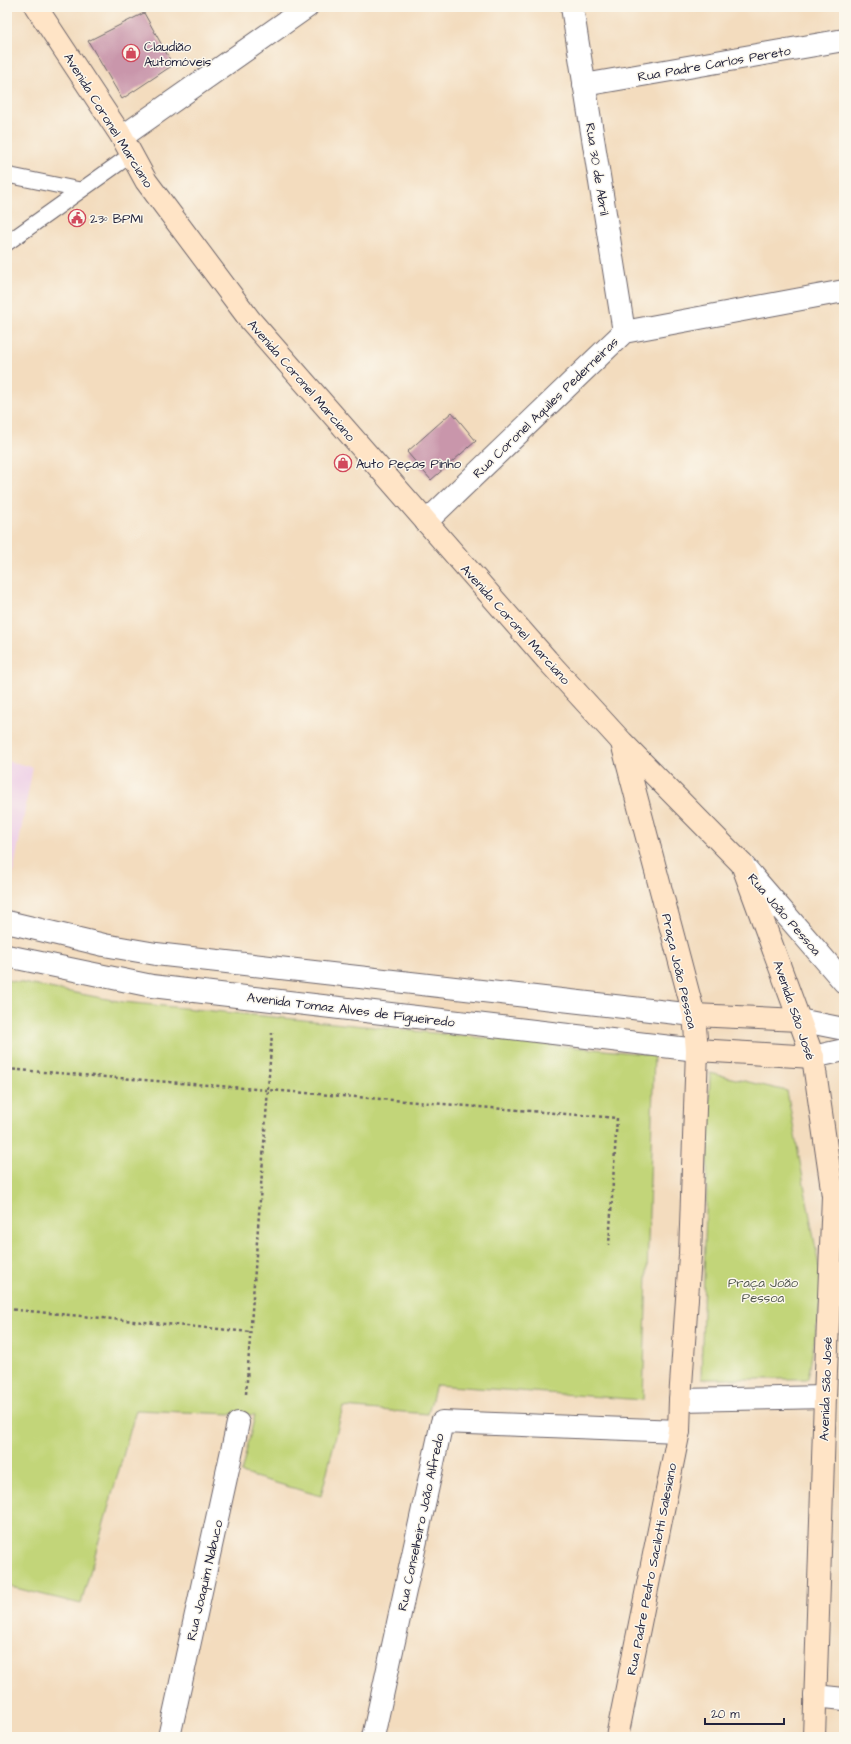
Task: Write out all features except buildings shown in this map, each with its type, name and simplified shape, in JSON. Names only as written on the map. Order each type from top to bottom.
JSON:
[{"type":"main road","name":"Avenida Coronel Marciano","points":[[36,7],[127,145],[146,181],[250,320],[542,654],[622,742]]},
{"type":"main road","points":[[622,742],[742,864]]},
{"type":"main road","name":"Praça João Pessoa","points":[[622,742],[694,1015],[697,1050],[690,1255],[680,1400]]},
{"type":"main road","name":"Avenida São José","points":[[742,864],[813,1057],[833,1196],[814,1737]]},
{"type":"main road","points":[[694,1015],[799,1020]]},
{"type":"main road","points":[[697,1050],[813,1057]]},
{"type":"main road","name":"Rua Padre Pedro Sacilotti Salesiano","points":[[617,1737],[679,1431],[680,1400]]},
{"type":"street","points":[[127,145],[307,7]]},
{"type":"street","name":"Rua 30 de Abril","points":[[572,7],[624,332]]},
{"type":"street","name":"Rua Padre Carlos Pereto","points":[[584,85],[844,40]]},
{"type":"street","name":"Rua Coronel Aquiles Pederneiras","points":[[426,522],[624,332],[844,291]]},
{"type":"street","name":"Rua João Pessoa","points":[[742,864],[844,982]]},
{"type":"street","points":[[7,922],[104,945],[156,954],[694,1015]]},
{"type":"street","name":"Avenida Tomaz Alves de Figueiredo","points":[[7,956],[152,986],[697,1050]]},
{"type":"street","points":[[799,1020],[844,1029]]},
{"type":"street","points":[[813,1057],[844,1050]]},
{"type":"street","points":[[833,1196],[844,1234]]},
{"type":"street","points":[[680,1400],[825,1397]]},
{"type":"street","name":"Rua Conselheiro João Alfredo","points":[[373,1737],[442,1422],[679,1431]]},
{"type":"street","name":"Rua Joaquim Nabuco","points":[[169,1737],[238,1423]]},
{"type":"street","points":[[816,1696],[844,1699]]},
{"type":"lane","points":[[7,243],[80,190],[127,145]]},
{"type":"lane","points":[[7,175],[80,190]]},
{"type":"path","points":[[246,1394],[272,1032]]},
{"type":"path","points":[[7,1069],[617,1118],[609,1245]]},
{"type":"path","points":[[7,1308],[250,1332]]},
{"type":"shaded area","points":[[7,761],[33,767],[7,906]]},
{"type":"green space","points":[[7,980],[123,1002],[654,1055],[643,1400],[436,1385],[428,1414],[343,1407],[321,1496],[241,1473],[255,1415],[136,1410],[81,1604],[7,1586]]},
{"type":"green space","name":"Praça João Pessoa","points":[[710,1073],[787,1091],[823,1288],[808,1379],[701,1379]]},
{"type":"place","name":"Claudião Automóveis","points":[[131,53]]},
{"type":"place","name":"23º BPMI","points":[[77,218]]},
{"type":"place","name":"Auto Peças Pinho","points":[[343,463]]}]
